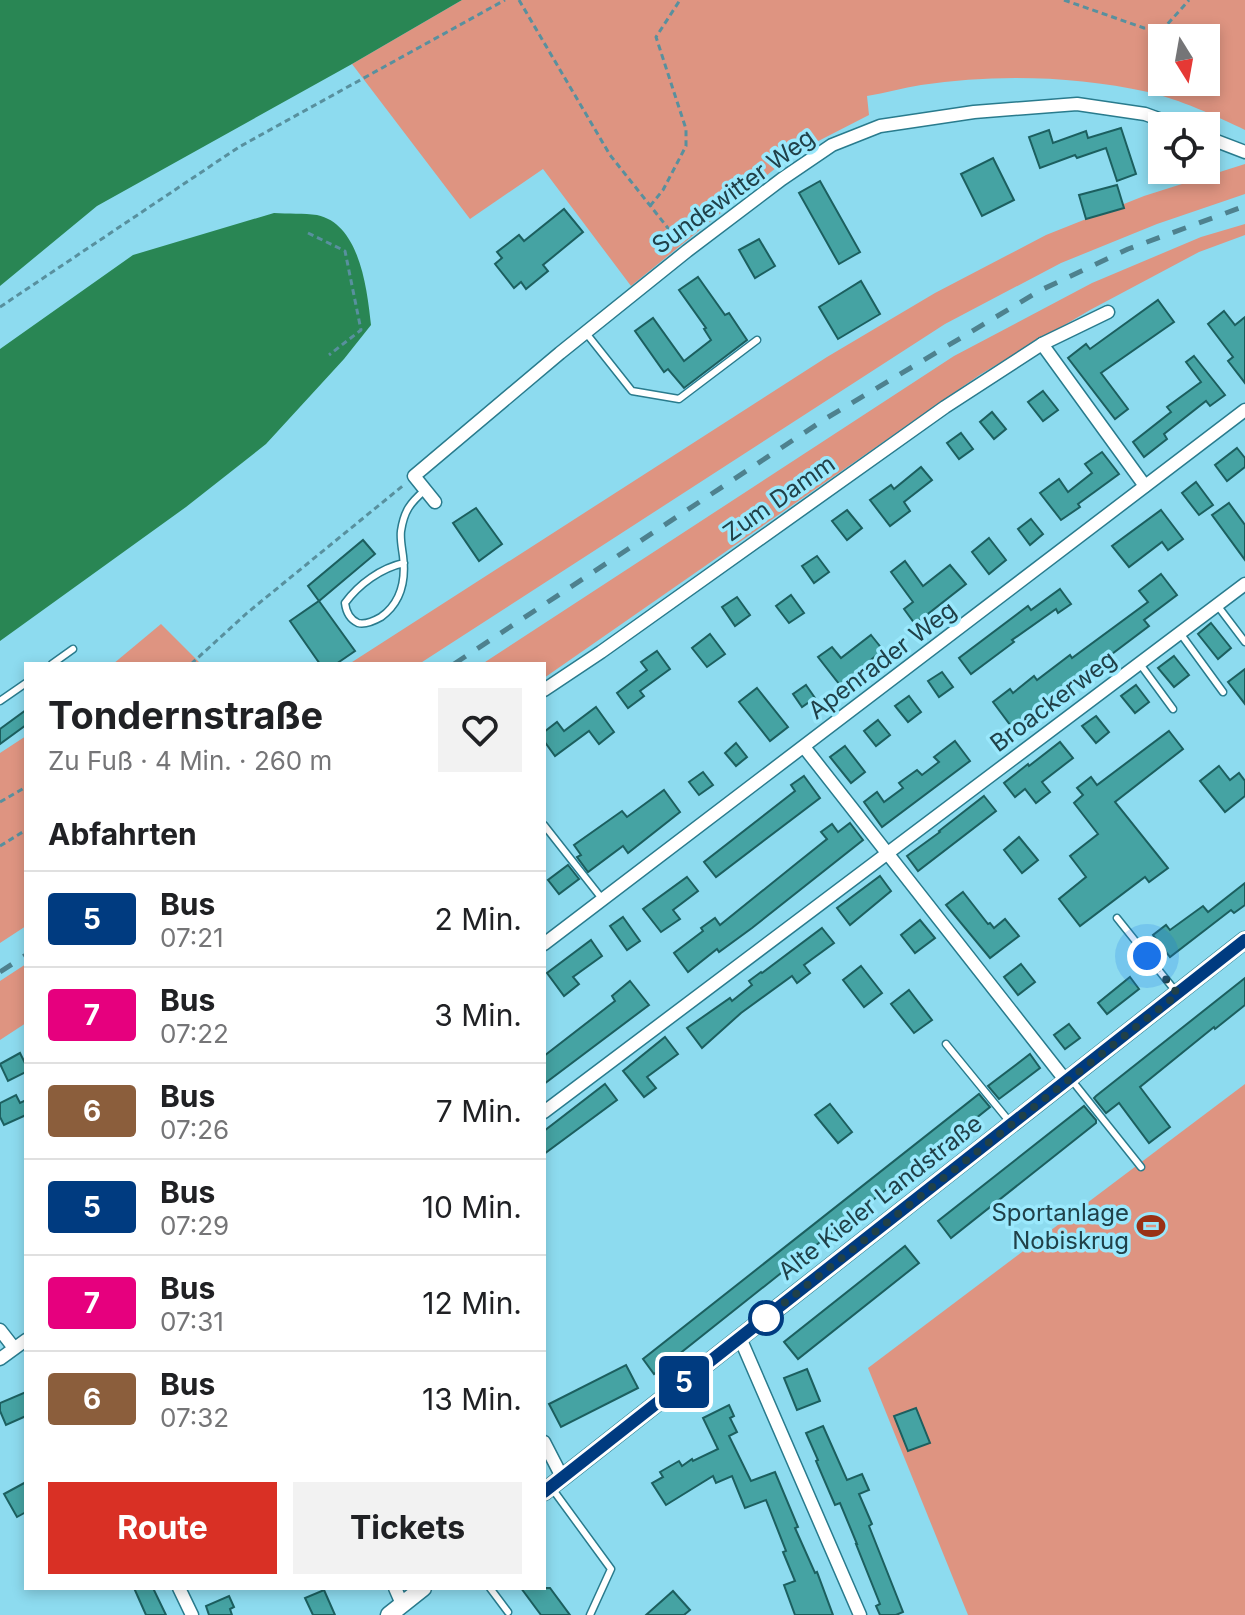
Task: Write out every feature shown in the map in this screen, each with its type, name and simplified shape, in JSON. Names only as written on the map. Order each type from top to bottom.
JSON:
[{"type":"street","name":"Sundewitter Weg","points":[[414,476],[687,251],[832,145],[880,126],[974,112],[1077,104],[1148,115]]},
{"type":"street","points":[[1220,142],[1245,152]]},
{"type":"street","name":"Zum Damm","points":[[546,689],[945,407],[1042,344],[1108,312]]},
{"type":"street","points":[[1042,344],[1145,486]]},
{"type":"street","name":"Apenrader Weg","points":[[546,943],[1245,410]]},
{"type":"street","points":[[414,476],[435,502]]},
{"type":"street","name":"Broackerweg","points":[[546,1110],[1245,584]]},
{"type":"street","points":[[804,747],[1068,1080]]},
{"type":"street","name":"Alte Kieler Landstraße","points":[[552,1486],[1245,940]]},
{"type":"street","points":[[0,1330],[14,1348]]},
{"type":"street","points":[[740,1338],[860,1615]]},
{"type":"street","points":[[0,1359],[24,1341]]},
{"type":"street","points":[[546,1453],[552,1486]]},
{"type":"street","points":[[180,1590],[192,1615]]},
{"type":"street","points":[[395,1610],[420,1590]]},
{"type":"lane","points":[[586,332],[632,391],[679,399],[757,340]]},
{"type":"lane","points":[[404,563],[389,566],[349,597],[345,603],[346,611],[352,619],[367,624],[397,601],[404,585],[404,563],[401,534],[409,504],[425,490]]},
{"type":"lane","points":[[1217,605],[1245,642]]},
{"type":"lane","points":[[1180,633],[1223,692]]},
{"type":"lane","points":[[55,662],[73,649]]},
{"type":"lane","points":[[1140,664],[1173,709]]},
{"type":"lane","points":[[0,701],[24,684]]},
{"type":"lane","points":[[546,828],[603,900]]},
{"type":"lane","points":[[1117,918],[1178,994]]},
{"type":"lane","points":[[946,1044],[1012,1124]]},
{"type":"lane","points":[[1068,1080],[1141,1167]]},
{"type":"lane","points":[[552,1486],[611,1569],[590,1615]]},
{"type":"lane","points":[[492,1590],[508,1612]]},
{"type":"path","points":[[0,307],[239,147],[505,0]]},
{"type":"path","points":[[519,0],[610,155],[687,251]]},
{"type":"path","points":[[650,207],[663,190],[686,146],[686,129],[656,37],[680,0]]},
{"type":"path","points":[[1064,0],[1144,28],[1165,27],[1189,0]]},
{"type":"path","points":[[308,233],[345,251],[361,330],[329,355]]},
{"type":"path","points":[[193,662],[247,613],[414,476]]},
{"type":"path","points":[[0,802],[24,788]]},
{"type":"path","points":[[0,846],[24,831]]},
{"type":"shaded area","points":[[0,0],[462,0],[97,206],[0,286]]},
{"type":"shaded area","points":[[462,0],[1245,0],[1245,130],[1220,119],[1220,112],[1206,112],[1163,96],[1220,96],[1220,24],[1148,24],[1148,93],[1063,80],[1006,78],[949,81],[867,96],[869,115],[793,154],[631,286],[543,169],[470,219],[352,64]]},
{"type":"shaded area","points":[[1245,164],[1245,194],[1157,224],[1061,263],[945,324],[422,662],[352,662],[827,357],[935,293],[1046,235],[1182,184],[1220,184],[1220,172]]},
{"type":"shaded area","points":[[274,213],[317,215],[332,221],[343,231],[359,260],[371,325],[266,444],[186,507],[0,641],[0,349],[133,255]]},
{"type":"shaded area","points":[[1245,224],[1245,235],[1199,252],[1090,310],[981,374],[546,677],[546,662],[485,662],[954,356],[1092,283],[1201,237]]},
{"type":"shaded area","points":[[161,624],[199,662],[115,662]]},
{"type":"shaded area","points":[[24,737],[24,927],[0,943],[0,753]]},
{"type":"shaded area","points":[[24,965],[24,1024],[0,1040],[0,981]]},
{"type":"shaded area","name":"Sportanlage Nobiskrug","points":[[1245,1084],[1245,1615],[968,1615],[868,1368]]},
{"type":"building","points":[[1121,128],[1136,174],[1117,181],[1106,148],[1040,168],[1029,137],[1049,130],[1053,143],[1086,131],[1088,138]]},
{"type":"building","points":[[993,158],[1014,200],[982,216],[961,174]]},
{"type":"building","points":[[820,181],[860,252],[839,264],[799,193]]},
{"type":"building","points":[[1117,185],[1124,208],[1086,219],[1079,195]]},
{"type":"building","points":[[564,209],[583,232],[543,265],[548,271],[526,289],[521,282],[514,288],[495,264],[502,258],[497,252],[519,235],[524,241]]},
{"type":"building","points":[[759,239],[775,266],[755,278],[739,250]]},
{"type":"building","points":[[698,277],[747,340],[684,388],[668,369],[664,372],[635,331],[653,318],[684,361],[711,340],[679,290]]},
{"type":"building","points":[[861,281],[880,314],[838,339],[819,307]]},
{"type":"building","points":[[1158,300],[1174,322],[1101,373],[1128,409],[1115,419],[1068,358],[1086,344],[1090,349]]},
{"type":"building","points":[[1224,311],[1235,325],[1245,317],[1245,383],[1228,361],[1233,357],[1208,324]]},
{"type":"building","points":[[1194,356],[1225,395],[1210,406],[1206,401],[1164,434],[1167,439],[1144,457],[1133,442],[1171,412],[1167,407],[1201,382],[1186,362]]},
{"type":"building","points":[[1043,391],[1058,410],[1043,421],[1028,402]]},
{"type":"building","points":[[992,412],[1006,429],[994,439],[980,422]]},
{"type":"building","points":[[961,433],[973,449],[959,459],[947,443]]},
{"type":"building","points":[[1237,448],[1245,458],[1245,467],[1227,481],[1215,465]]},
{"type":"building","points":[[1102,452],[1119,474],[1061,520],[1040,493],[1059,479],[1068,492],[1092,473],[1085,464]]},
{"type":"building","points":[[921,467],[932,480],[904,502],[910,511],[890,526],[870,500],[891,485],[894,489]]},
{"type":"building","points":[[1196,482],[1213,505],[1199,515],[1182,493]]},
{"type":"building","points":[[1229,503],[1245,525],[1245,560],[1212,515]]},
{"type":"building","points":[[476,508],[502,544],[479,561],[453,523]]},
{"type":"building","points":[[847,510],[862,528],[847,540],[832,521]]},
{"type":"building","points":[[1161,510],[1183,539],[1168,550],[1162,542],[1129,567],[1112,546]]},
{"type":"building","points":[[1031,519],[1043,534],[1030,545],[1018,529]]},
{"type":"building","points":[[989,538],[1006,560],[989,574],[972,552]]},
{"type":"building","points":[[363,540],[375,554],[319,601],[308,586]]},
{"type":"building","points":[[817,556],[829,572],[814,583],[802,566]]},
{"type":"building","points":[[905,561],[923,586],[950,565],[966,584],[915,624],[904,609],[913,602],[891,572]]},
{"type":"building","points":[[1161,574],[1177,595],[1144,620],[1149,626],[1035,712],[1033,710],[1011,726],[993,702],[1010,689],[1013,693],[1034,676],[1037,680],[1070,655],[1072,658],[1148,602],[1139,591]]},
{"type":"building","points":[[1060,589],[1071,604],[1058,613],[1056,609],[971,674],[959,658],[1028,606],[1031,610]]},
{"type":"building","points":[[791,595],[804,613],[789,623],[776,606]]},
{"type":"building","points":[[737,597],[750,615],[735,626],[722,607]]},
{"type":"building","points":[[319,601],[355,651],[339,662],[319,662],[290,621]]},
{"type":"building","points":[[1211,623],[1231,648],[1218,659],[1198,634]]},
{"type":"building","points":[[710,634],[725,654],[707,667],[692,648]]},
{"type":"building","points":[[871,635],[883,650],[840,685],[818,657],[832,647],[841,658]]},
{"type":"building","points":[[657,651],[670,669],[640,691],[644,696],[628,708],[617,693],[647,670],[641,662]]},
{"type":"building","points":[[1174,656],[1189,675],[1174,687],[1158,668]]},
{"type":"building","points":[[1245,669],[1245,704],[1228,682]]},
{"type":"building","points":[[942,672],[953,687],[939,697],[928,681]]},
{"type":"building","points":[[806,685],[815,698],[802,707],[793,694]]},
{"type":"building","points":[[1136,685],[1149,702],[1135,713],[1121,696]]},
{"type":"building","points":[[757,688],[788,727],[770,741],[739,702]]},
{"type":"building","points":[[909,696],[921,712],[908,722],[895,706]]},
{"type":"building","points":[[596,707],[614,732],[599,744],[589,731],[555,756],[546,744],[546,730],[557,722],[564,731]]},
{"type":"building","points":[[24,711],[24,726],[0,744],[0,729]]},
{"type":"building","points":[[1096,716],[1109,732],[1096,743],[1082,726]]},
{"type":"building","points":[[878,720],[890,735],[876,746],[864,731]]},
{"type":"building","points":[[1169,731],[1183,749],[1115,802],[1168,868],[1149,882],[1145,877],[1080,926],[1059,899],[1086,877],[1070,856],[1098,834],[1074,803],[1083,795],[1077,788],[1091,777],[1097,785]]},
{"type":"building","points":[[955,741],[970,761],[882,827],[864,802],[877,792],[884,802],[903,788],[899,783],[917,770],[922,775],[939,762],[934,757]]},
{"type":"building","points":[[1060,742],[1073,758],[1042,782],[1050,792],[1036,803],[1025,789],[1015,797],[1004,783]]},
{"type":"building","points":[[736,743],[747,757],[736,766],[725,753]]},
{"type":"building","points":[[845,746],[865,772],[851,783],[830,757]]},
{"type":"building","points":[[1219,766],[1230,780],[1239,773],[1245,781],[1245,796],[1225,812],[1200,781]]},
{"type":"building","points":[[703,772],[713,785],[699,795],[689,782]]},
{"type":"building","points":[[804,776],[820,798],[716,877],[704,862],[795,791],[791,785]]},
{"type":"building","points":[[664,790],[680,812],[628,853],[623,846],[588,872],[577,857],[581,855],[574,845],[622,811],[627,817]]},
{"type":"building","points":[[984,796],[996,811],[918,871],[907,856]]},
{"type":"building","points":[[850,823],[863,840],[752,928],[719,952],[717,949],[688,972],[674,953],[703,931],[701,928],[715,918],[720,925],[827,839],[821,832],[832,824],[838,832]]},
{"type":"building","points":[[1019,837],[1038,860],[1022,873],[1004,850]]},
{"type":"building","points":[[568,865],[579,879],[559,894],[548,880]]},
{"type":"building","points":[[880,876],[891,891],[850,925],[837,908]]},
{"type":"building","points":[[687,877],[698,891],[673,910],[680,919],[661,932],[643,909]]},
{"type":"building","points":[[1245,883],[1245,905],[1234,913],[1231,910],[1170,957],[1153,935],[1166,925],[1170,930],[1203,906],[1208,912]]},
{"type":"building","points":[[963,892],[988,924],[994,928],[1005,919],[1019,936],[990,958],[946,905]]},
{"type":"building","points":[[623,917],[640,941],[627,950],[610,926]]},
{"type":"building","points":[[920,920],[935,938],[915,953],[901,935]]},
{"type":"building","points":[[822,928],[834,943],[804,965],[810,973],[797,983],[792,976],[741,1013],[702,1048],[687,1028],[730,998],[732,1001],[752,985],[749,981]]},
{"type":"building","points":[[591,940],[602,956],[573,977],[579,984],[564,996],[547,973]]},
{"type":"building","points":[[1021,964],[1035,982],[1018,995],[1004,977]]},
{"type":"building","points":[[861,966],[882,993],[864,1007],[843,980]]},
{"type":"building","points":[[1130,977],[1139,989],[1107,1014],[1098,1003]]},
{"type":"building","points":[[1245,978],[1245,1005],[1140,1087],[1170,1127],[1149,1143],[1119,1103],[1106,1113],[1094,1098],[1096,1096]]},
{"type":"building","points":[[630,981],[649,1005],[546,1082],[546,1054],[615,1001],[612,996]]},
{"type":"building","points":[[909,990],[932,1020],[914,1033],[891,1004]]},
{"type":"building","points":[[1069,1024],[1080,1038],[1065,1049],[1054,1035]]},
{"type":"building","points":[[665,1037],[678,1054],[647,1077],[656,1088],[644,1097],[623,1071]]},
{"type":"building","points":[[20,1053],[24,1073],[8,1081],[0,1064]]},
{"type":"building","points":[[1030,1054],[1040,1068],[999,1099],[988,1086]]},
{"type":"building","points":[[605,1084],[617,1100],[546,1153],[546,1129]]},
{"type":"building","points":[[979,1094],[990,1107],[654,1374],[643,1359]]},
{"type":"building","points":[[16,1095],[20,1103],[24,1101],[24,1116],[4,1125],[0,1117],[0,1103]]},
{"type":"building","points":[[830,1104],[852,1132],[838,1143],[815,1115]]},
{"type":"building","points":[[1084,1106],[1096,1123],[951,1238],[938,1221]]},
{"type":"building","points":[[905,1246],[919,1263],[798,1359],[784,1342]]},
{"type":"building","points":[[626,1365],[638,1388],[561,1427],[549,1404]]},
{"type":"building","points":[[807,1369],[820,1401],[797,1410],[784,1378]]},
{"type":"building","points":[[24,1393],[24,1417],[6,1425],[0,1403]]},
{"type":"building","points":[[729,1405],[734,1416],[730,1418],[737,1432],[729,1436],[751,1481],[775,1472],[798,1527],[795,1528],[817,1572],[833,1615],[795,1615],[784,1585],[795,1581],[766,1500],[745,1508],[732,1476],[716,1483],[713,1476],[666,1505],[652,1483],[663,1477],[660,1472],[679,1461],[682,1466],[718,1449],[703,1418]]},
{"type":"building","points":[[916,1408],[930,1443],[908,1451],[894,1416]]},
{"type":"building","points":[[823,1426],[847,1480],[862,1474],[869,1490],[859,1494],[903,1612],[896,1615],[880,1615],[876,1606],[880,1604],[840,1503],[835,1505],[816,1461],[806,1433]]},
{"type":"building","points":[[24,1483],[24,1513],[17,1517],[4,1494]]},
{"type":"building","points":[[550,1588],[570,1615],[541,1615],[522,1590]]},
{"type":"building","points":[[135,1590],[154,1590],[166,1615],[146,1615]]},
{"type":"building","points":[[324,1590],[335,1615],[313,1615],[305,1598]]},
{"type":"building","points":[[673,1591],[690,1610],[684,1615],[646,1615]]},
{"type":"building","points":[[229,1596],[234,1607],[230,1609],[232,1615],[209,1615],[206,1606]]},
{"type":"railway","points":[[457,662],[825,419],[1041,290],[1128,249],[1245,206]]},
{"type":"railway","points":[[0,972],[24,956]]},
{"type":"bus line","name":"5","points":[[546,1490],[1245,940]]},
{"type":"place","name":"Sportanlage Nobiskrug","points":[[1151,1226]]},
{"type":"route","points":[[766,1318],[1178,994],[1147,956]]}]
